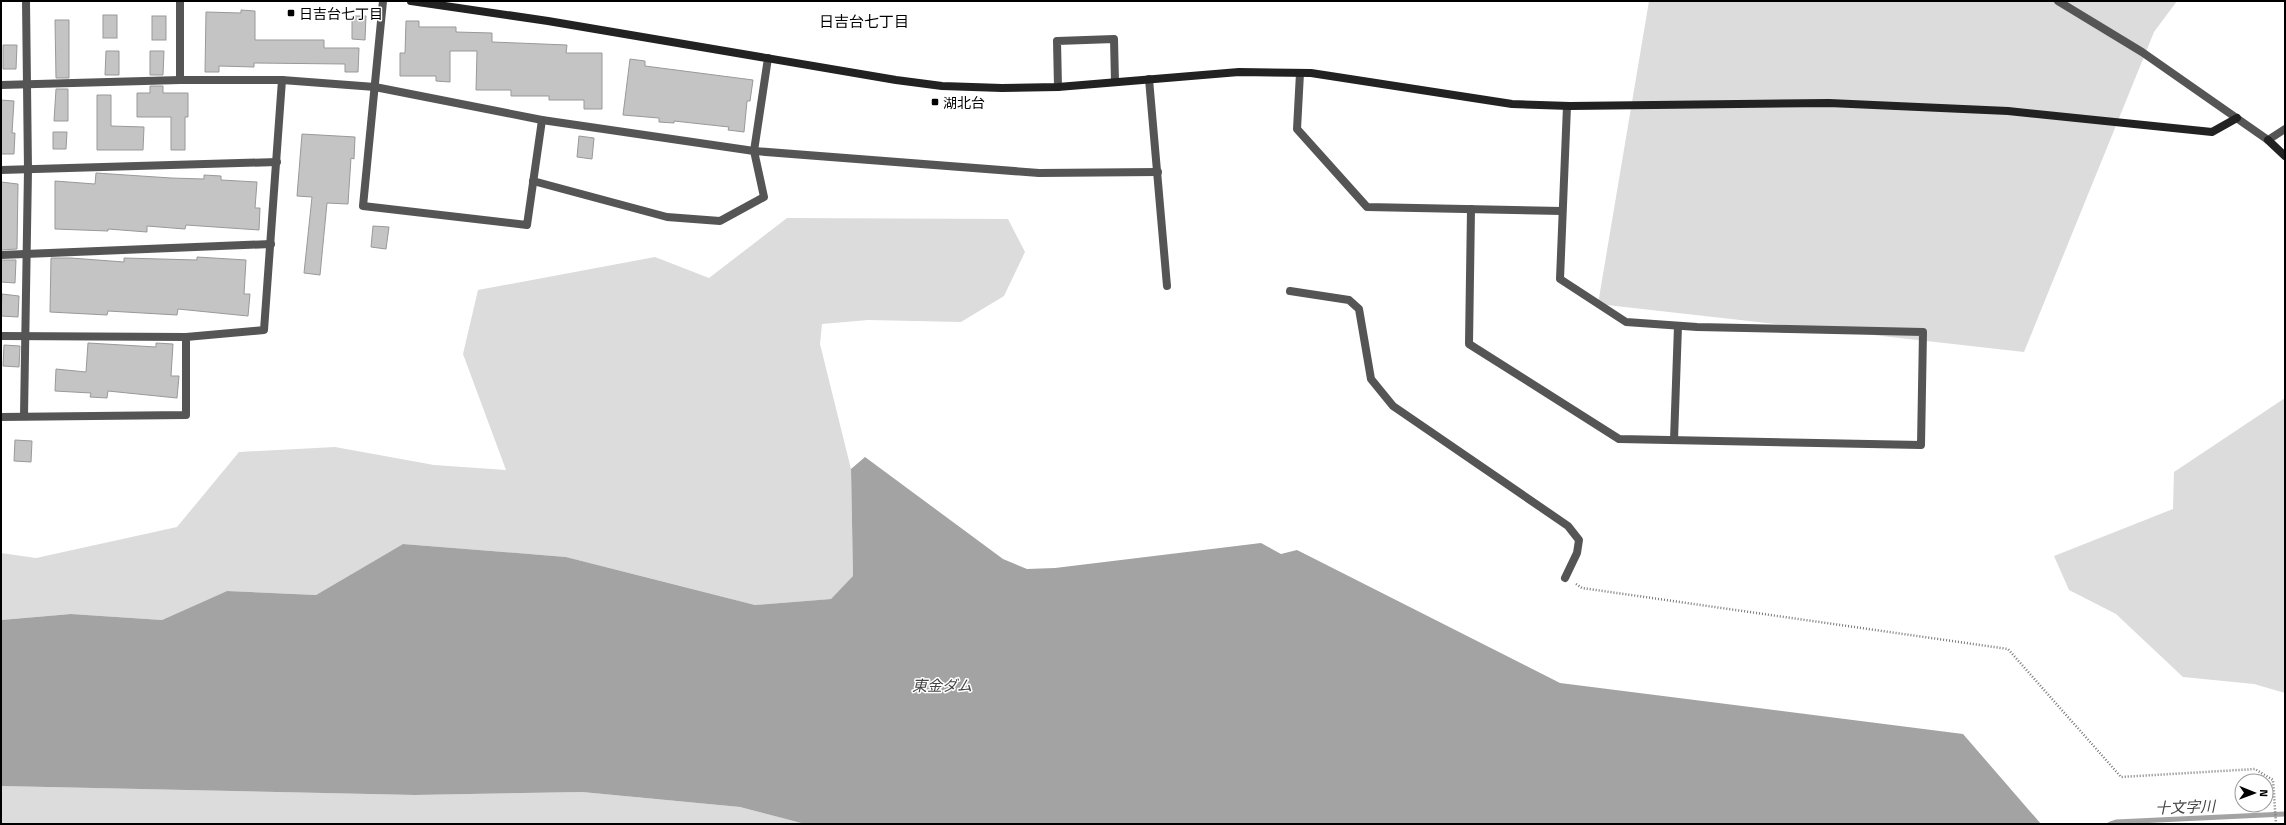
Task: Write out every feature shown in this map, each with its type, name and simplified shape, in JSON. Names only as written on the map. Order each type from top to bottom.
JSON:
[{"type":"street","points":[[24,416],[28,170],[26,1]]},
{"type":"street","points":[[180,1],[180,80]]},
{"type":"street","points":[[382,1],[363,206],[527,225],[542,120]]},
{"type":"street","points":[[411,1],[548,21],[942,86],[1058,88],[1239,72],[1300,73],[1385,83],[1512,104],[1566,106],[1837,103],[2008,112],[2212,132],[2237,118]]},
{"type":"street","points":[[2058,1],[2142,52],[2268,140],[2285,156]]},
{"type":"street","points":[[1058,88],[1057,41],[1114,39],[1115,82]]},
{"type":"street","points":[[533,181],[667,217],[720,220],[764,197],[754,151],[768,58]]},
{"type":"street","points":[[1300,73],[1297,129],[1367,207],[1562,211]]},
{"type":"street","points":[[1149,79],[1167,286]]},
{"type":"street","points":[[1,85],[180,80],[282,80],[374,87],[542,120],[754,151],[1039,173],[1158,172]]},
{"type":"street","points":[[1,336],[186,337],[264,330],[282,80]]},
{"type":"street","points":[[1472,209],[1469,344],[1619,439],[1922,445],[1924,332],[1678,326],[1626,322],[1560,279],[1566,106]]},
{"type":"street","points":[[2268,140],[2285,129]]},
{"type":"street","points":[[1,170],[277,162]]},
{"type":"street","points":[[1,255],[271,244]]},
{"type":"street","points":[[1290,291],[1349,300],[1359,309],[1371,378],[1394,406],[1568,526],[1579,540],[1577,553],[1565,578]]},
{"type":"street","points":[[1674,440],[1678,326]]},
{"type":"street","points":[[1,416],[186,415],[186,337]]},
{"type":"path","points":[[1565,578],[1582,588],[2008,650],[2121,777],[2256,769],[2273,780],[2276,824]]},
{"type":"shaded area","points":[[1649,1],[2177,1],[2154,32],[2024,352],[1598,304]]},
{"type":"shaded area","points":[[787,218],[1008,219],[1025,252],[1004,296],[961,322],[868,320],[822,324],[820,344],[851,469],[853,577],[831,599],[755,605],[566,557],[403,544],[316,595],[227,591],[162,620],[71,614],[1,620],[1,553],[36,558],[177,527],[239,452],[335,447],[434,465],[506,470],[463,354],[478,290],[655,257],[709,278]]},
{"type":"shaded area","points":[[2285,398],[2285,693],[2254,684],[2183,677],[2116,614],[2069,590],[2054,556],[2173,509],[2174,472]]},
{"type":"shaded area","points":[[1,786],[415,795],[582,792],[740,807],[805,824],[1,824]]},
{"type":"water","name":"東金ダム","points":[[865,457],[1003,559],[1027,569],[1055,568],[1261,543],[1281,554],[1297,550],[1560,683],[1963,734],[2041,824],[805,824],[740,807],[582,792],[415,795],[1,786],[1,620],[71,614],[162,620],[227,591],[316,595],[403,544],[566,557],[755,605],[831,599],[853,576],[851,469]]},
{"type":"building","points":[[241,10],[255,11],[255,40],[324,40],[324,48],[359,48],[358,72],[345,72],[345,64],[254,63],[254,67],[219,66],[219,72],[205,72],[206,12],[241,13]]},
{"type":"building","points":[[103,15],[117,15],[117,38],[103,38]]},
{"type":"building","points":[[152,16],[166,16],[166,40],[152,40]]},
{"type":"building","points":[[352,16],[366,16],[365,40],[352,39]]},
{"type":"building","points":[[55,20],[69,20],[69,78],[56,78]]},
{"type":"building","points":[[406,21],[419,21],[419,27],[456,27],[456,32],[492,33],[492,42],[567,45],[566,53],[602,53],[602,109],[584,109],[584,100],[549,100],[549,96],[511,96],[511,90],[476,90],[477,51],[450,51],[450,82],[436,81],[436,76],[400,76],[400,53],[405,53]]},
{"type":"building","points":[[3,45],[17,45],[16,69],[3,69]]},
{"type":"building","points":[[106,51],[119,51],[119,75],[105,75]]},
{"type":"building","points":[[150,51],[164,51],[163,75],[150,75]]},
{"type":"building","points":[[630,59],[645,61],[645,66],[753,80],[750,101],[747,101],[744,132],[728,130],[729,127],[674,121],[674,123],[659,122],[659,118],[623,115]]},
{"type":"building","points":[[150,86],[163,86],[163,93],[188,93],[188,117],[185,117],[185,150],[171,150],[171,117],[137,117],[137,93],[150,93]]},
{"type":"building","points":[[56,89],[68,89],[68,121],[54,121]]},
{"type":"building","points":[[97,95],[111,95],[111,126],[144,127],[143,150],[97,150]]},
{"type":"building","points":[[1,100],[14,101],[12,133],[15,133],[14,154],[1,154]]},
{"type":"building","points":[[53,132],[67,132],[66,149],[53,149]]},
{"type":"building","points":[[302,134],[355,137],[354,159],[351,158],[348,204],[327,203],[320,275],[304,273],[312,197],[297,196]]},
{"type":"building","points":[[579,136],[594,138],[592,159],[577,157]]},
{"type":"building","points":[[96,173],[204,179],[204,175],[221,176],[221,180],[257,182],[255,208],[260,208],[259,230],[186,225],[185,229],[147,226],[147,232],[108,229],[108,231],[55,229],[55,181],[95,184]]},
{"type":"building","points":[[1,182],[18,184],[17,249],[1,250]]},
{"type":"building","points":[[373,226],[389,227],[386,249],[371,247]]},
{"type":"building","points":[[197,257],[246,260],[244,294],[250,294],[248,316],[178,309],[177,315],[108,311],[107,315],[50,312],[51,258],[124,262],[124,258],[197,260]]},
{"type":"building","points":[[1,260],[16,260],[15,283],[1,282]]},
{"type":"building","points":[[2,294],[19,296],[18,317],[1,316]]},
{"type":"building","points":[[88,343],[156,347],[156,343],[173,344],[171,376],[179,376],[177,398],[108,391],[107,398],[90,397],[91,393],[55,391],[56,369],[86,372]]},
{"type":"building","points":[[4,345],[20,346],[19,367],[3,366]]},
{"type":"building","points":[[15,440],[32,441],[31,462],[14,461]]},
{"type":"waterway","name":"十文字川","points":[[2110,824],[2116,822],[2285,814]]},
{"type":"place","name":"日吉台七丁目","points":[[291,13]]},
{"type":"place","name":"湖北台","points":[[935,102]]},
{"type":"district","name":"日吉台七丁目","points":[[864,21]]}]
